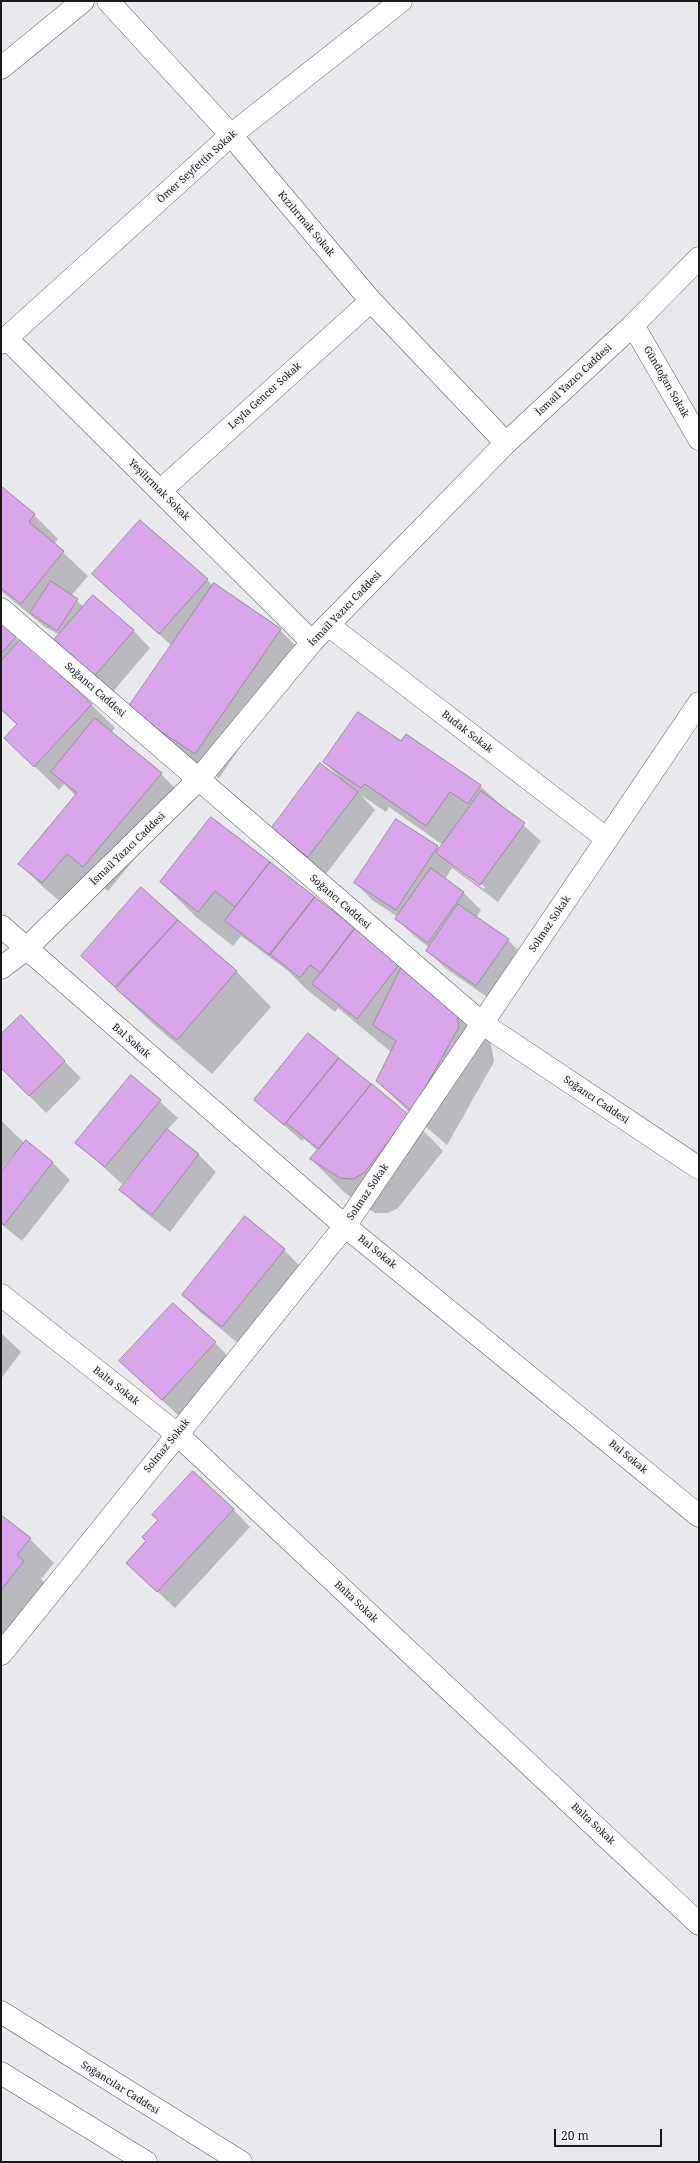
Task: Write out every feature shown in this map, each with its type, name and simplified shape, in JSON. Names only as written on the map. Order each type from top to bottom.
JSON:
[{"type":"street","points":[[1,68],[83,1]]},
{"type":"street","name":"Kızılırmak Sokak","points":[[108,1],[231,135],[371,301],[506,443]]},
{"type":"street","name":"Ömer Seyfettin Sokak","points":[[4,341],[231,135],[401,1]]},
{"type":"street","name":"İsmail Yazıcı Caddesi","points":[[1,968],[26,949],[198,780],[312,642],[328,625],[506,443],[633,325],[699,258]]},
{"type":"street","name":"Leyla Gencer Sokak","points":[[160,491],[371,301]]},
{"type":"street","name":"Gündoğan Sokak","points":[[633,325],[699,439]]},
{"type":"street","name":"Yeşilırmak Sokak","points":[[4,341],[160,491],[312,642]]},
{"type":"street","name":"Soğancı Caddesi","points":[[1,609],[482,1024],[699,1168]]},
{"type":"street","name":"Budak Sokak","points":[[328,625],[607,839]]},
{"type":"street","name":"Solmaz Sokak","points":[[1,1654],[345,1226],[699,703]]},
{"type":"street","name":"Bal Sokak","points":[[1,926],[345,1226],[699,1516]]},
{"type":"street","name":"Balta Sokak","points":[[1,1295],[177,1434],[699,1924]]},
{"type":"street","name":"Soğancılar Caddesi","points":[[1,2012],[241,2162]]},
{"type":"street","points":[[1,2073],[146,2162]]},
{"type":"building","points":[[1,486],[35,514],[29,522],[64,551],[21,604],[1,588]]},
{"type":"building","points":[[140,520],[208,579],[159,634],[92,574]]},
{"type":"building","points":[[51,581],[78,599],[57,631],[30,613]]},
{"type":"building","points":[[214,583],[281,629],[195,754],[127,709]]},
{"type":"building","points":[[93,595],[134,630],[93,678],[52,642]]},
{"type":"building","points":[[1,623],[16,637],[1,654]]},
{"type":"building","points":[[21,639],[92,704],[34,767],[4,738],[17,724],[1,709],[1,661]]},
{"type":"building","points":[[358,712],[401,741],[406,734],[481,785],[468,804],[450,792],[426,826],[365,784],[361,788],[323,762]]},
{"type":"building","points":[[95,718],[162,773],[83,867],[67,854],[42,883],[18,864],[77,793],[51,772]]},
{"type":"building","points":[[320,763],[358,792],[308,857],[271,829]]},
{"type":"building","points":[[481,791],[525,823],[480,885],[436,853]]},
{"type":"building","points":[[211,817],[270,862],[235,907],[215,891],[198,912],[160,882]]},
{"type":"building","points":[[396,819],[438,846],[396,910],[354,883]]},
{"type":"building","points":[[270,862],[315,897],[270,955],[225,921]]},
{"type":"building","points":[[431,868],[464,892],[428,943],[395,919]]},
{"type":"building","points":[[141,887],[178,920],[115,987],[81,956]]},
{"type":"building","points":[[315,897],[355,928],[321,973],[310,965],[300,978],[270,954]]},
{"type":"building","points":[[458,904],[509,939],[476,986],[426,951]]},
{"type":"building","points":[[178,920],[237,971],[177,1040],[116,989]]},
{"type":"building","points":[[355,928],[400,963],[357,1019],[312,984]]},
{"type":"building","points":[[402,966],[455,1002],[459,1027],[412,1111],[376,1081],[396,1041],[373,1025]]},
{"type":"building","points":[[21,1015],[65,1061],[29,1096],[1,1068],[1,1034]]},
{"type":"building","points":[[308,1033],[339,1058],[284,1125],[254,1100]]},
{"type":"building","points":[[339,1058],[371,1084],[319,1149],[286,1123]]},
{"type":"building","points":[[131,1075],[161,1100],[105,1167],[75,1143]]},
{"type":"building","points":[[372,1084],[409,1115],[364,1173],[353,1179],[340,1178],[310,1159]]},
{"type":"building","points":[[167,1129],[199,1154],[152,1215],[119,1190]]},
{"type":"building","points":[[26,1140],[53,1162],[4,1225],[1,1222],[1,1172]]},
{"type":"building","points":[[245,1216],[285,1249],[222,1327],[182,1295]]},
{"type":"building","points":[[173,1303],[216,1342],[162,1400],[119,1361]]},
{"type":"building","points":[[193,1471],[234,1509],[157,1592],[126,1563],[146,1541],[142,1537],[158,1520],[152,1515]]},
{"type":"building","points":[[1,1515],[31,1538],[17,1555],[24,1561],[1,1590]]}]
